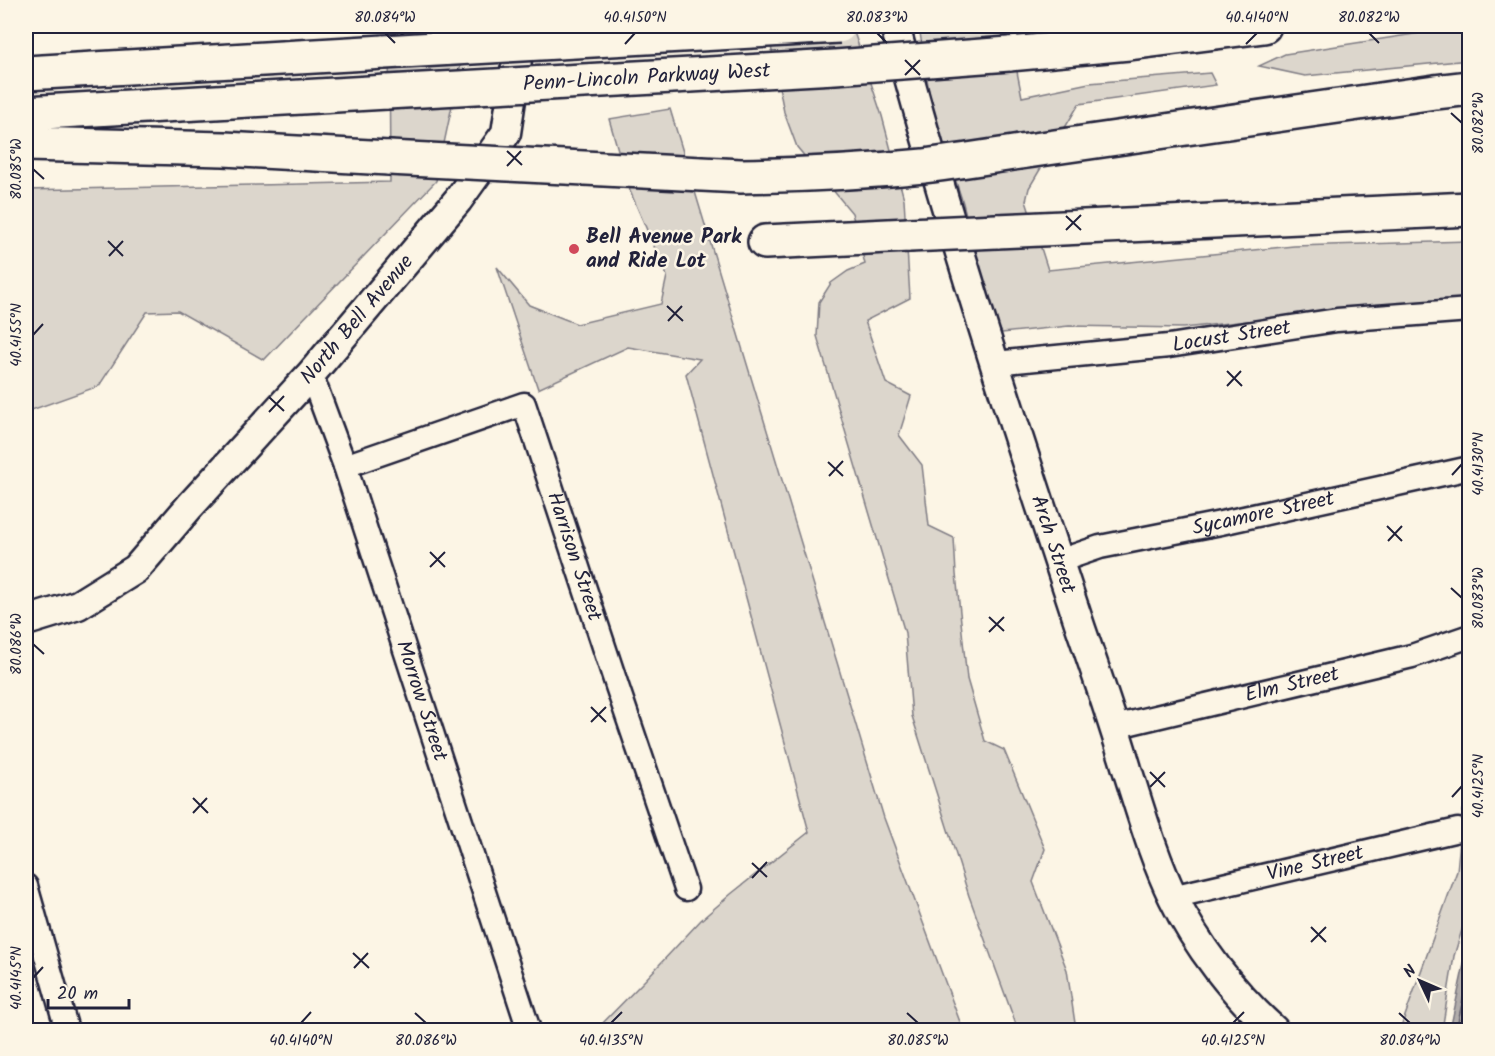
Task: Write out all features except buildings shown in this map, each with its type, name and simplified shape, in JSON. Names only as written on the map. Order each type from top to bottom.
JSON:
[{"type":"highway","name":"Penn-Lincoln Parkway West","points":[[26,73],[839,26]]},
{"type":"highway","name":"Penn-Lincoln Parkway West","points":[[26,113],[823,67],[1009,54],[1129,44],[1264,26]]},
{"type":"highway","points":[[26,144],[224,149],[741,176],[799,175],[926,165],[1470,88]]},
{"type":"highway","points":[[765,242],[1470,209]]},
{"type":"street","name":"North Bell Avenue","points":[[26,621],[78,605],[136,569],[190,506],[311,374],[458,200],[506,134],[522,26]]},
{"type":"street","name":"Arch Street","points":[[896,26],[922,127],[995,363],[1159,865],[1173,897],[1208,955],[1237,992],[1272,1030]]},
{"type":"street","name":"Locust Street","points":[[995,363],[1169,345],[1337,320],[1470,310]]},
{"type":"street","name":"Morrow Street","points":[[311,374],[345,466],[529,1030]]},
{"type":"street","name":"Harrison Street","points":[[345,466],[524,404],[686,889]]},
{"type":"street","name":"Sycamore Street","points":[[1059,561],[1110,544],[1221,523],[1470,468]]},
{"type":"street","name":"Elm Street","points":[[1114,727],[1412,656],[1470,636]]},
{"type":"street","name":"Vine Street","points":[[1173,897],[1458,830]]},
{"type":"street","points":[[26,886],[67,1030]]},
{"type":"shaded area","points":[[389,26],[469,26],[436,181],[264,360],[178,311],[147,312],[99,386],[26,412],[26,190],[390,182]]},
{"type":"shaded area","points":[[767,26],[852,26],[882,116],[904,199],[910,298],[865,321],[886,383],[911,396],[899,435],[922,465],[929,526],[954,538],[967,679],[985,741],[1004,750],[1045,849],[1033,882],[1067,970],[1076,1030],[1018,1030],[969,896],[912,716],[905,633],[817,336],[819,302],[831,283],[848,271],[865,264],[852,213],[797,147],[784,112]]},
{"type":"shaded area","points":[[919,26],[1008,26],[1022,97],[1089,83],[1210,73],[1216,85],[1079,104],[1029,188],[1026,201],[1048,270],[1294,246],[1469,241],[1469,314],[1447,324],[1413,309],[1321,313],[1183,328],[1069,326],[1002,333],[991,316],[963,203],[931,105]]},
{"type":"shaded area","points":[[1469,26],[1469,60],[1305,76],[1259,66],[1285,54]]},
{"type":"shaded area","points":[[670,109],[884,818],[963,1030],[596,1030],[701,920],[809,832],[686,374],[700,359],[628,347],[538,389],[497,267],[529,305],[577,324],[661,304],[667,276],[630,191],[609,119]]},
{"type":"shaded area","points":[[1469,803],[1469,907],[1454,956],[1443,1024],[1452,1023],[1450,1030],[1400,1030],[1457,871],[1463,810]]},
{"type":"water","points":[[1469,948],[1469,1030],[1450,1030],[1466,955]]},
{"type":"place","name":"Bell Avenue Park and Ride Lot","points":[[574,249]]}]
